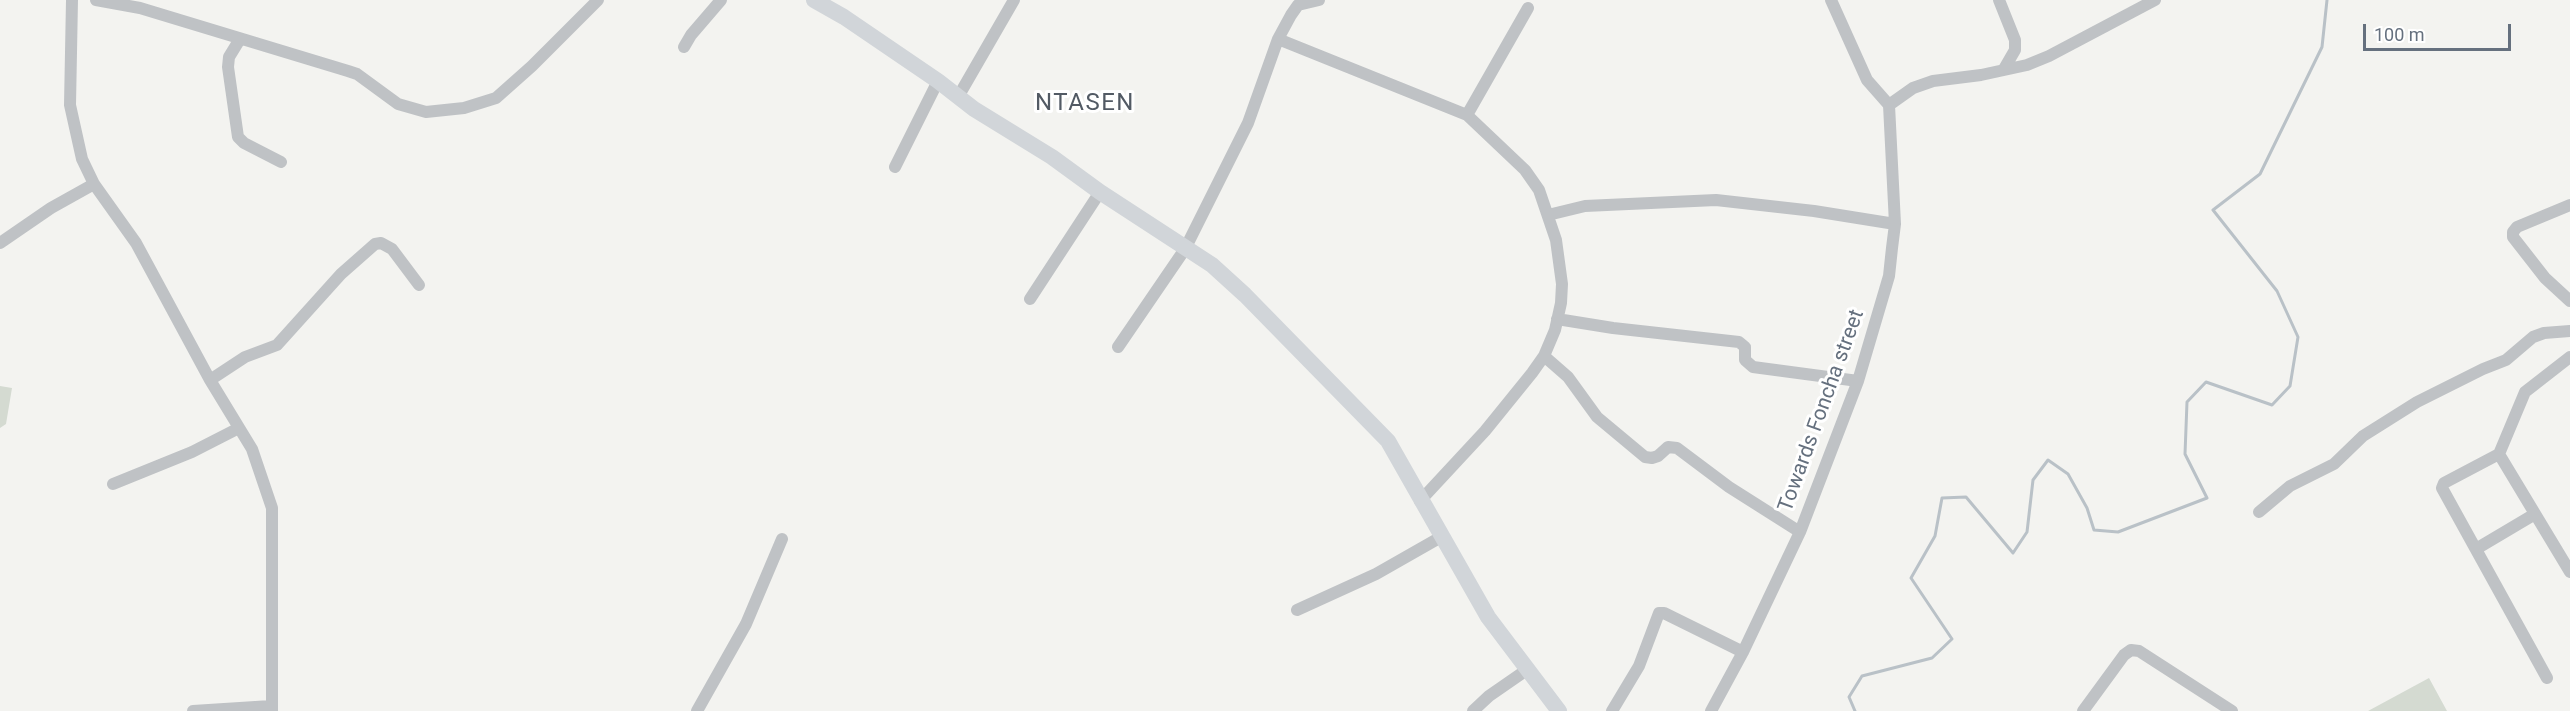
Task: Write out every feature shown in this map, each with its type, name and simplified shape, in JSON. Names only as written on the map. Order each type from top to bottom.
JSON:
[{"type":"street","points":[[72,0],[70,105],[82,159],[94,184],[136,243],[210,380],[252,449],[272,508],[271,709],[193,711]]},
{"type":"street","points":[[96,0],[140,8],[357,74],[384,96],[426,112],[464,108],[496,98],[507,91],[598,0]]},
{"type":"street","points":[[684,47],[721,0]]},
{"type":"street","points":[[958,98],[1014,0]]},
{"type":"street","points":[[1118,347],[1185,249],[1248,123],[1278,39],[1298,6],[1318,0]]},
{"type":"street","points":[[1831,0],[1864,74],[1890,105],[1913,88],[1933,81],[2026,65],[2049,56],[2155,0]]},
{"type":"street","points":[[1999,0],[2012,29],[2015,50],[2004,69]]},
{"type":"street","points":[[817,1],[938,81],[958,98],[1052,157],[1100,192],[1212,265],[1231,281],[1378,430],[1396,455],[1440,537],[1488,617],[1559,711]]},
{"type":"street","points":[[1467,115],[1528,8]]},
{"type":"street","points":[[240,39],[229,57],[228,67],[238,137],[244,143],[281,162]]},
{"type":"street","points":[[1278,39],[1467,115],[1534,180],[1556,240],[1562,284],[1561,303],[1545,356],[1485,431],[1420,501]]},
{"type":"street","points":[[896,167],[938,81]]},
{"type":"street","name":"Towards Foncha street","points":[[1711,711],[1743,652],[1800,532],[1858,381],[1889,276],[1895,224],[1890,105]]},
{"type":"street","points":[[0,243],[51,208],[94,184]]},
{"type":"street","points":[[1030,299],[1100,192]]},
{"type":"street","points":[[1548,215],[1586,206],[1716,200],[1814,211],[1895,224]]},
{"type":"street","points":[[2570,205],[2517,227],[2513,232],[2513,237],[2545,278],[2570,301]]},
{"type":"street","points":[[210,380],[245,357],[278,345],[341,274],[375,244],[381,243],[392,249],[418,285]]},
{"type":"street","points":[[1557,319],[1613,328],[1739,342],[1745,347],[1745,360],[1753,367],[1858,381]]},
{"type":"street","points":[[2259,512],[2290,486],[2334,464],[2374,428],[2417,402],[2506,360],[2533,336],[2570,331]]},
{"type":"street","points":[[1545,356],[1568,376],[1597,417],[1645,457],[1652,458],[1668,447],[1677,448],[1729,487],[1800,532]]},
{"type":"street","points":[[2547,678],[2442,488],[2444,483],[2499,454],[2525,392],[2570,357]]},
{"type":"street","points":[[113,484],[192,452],[239,428]]},
{"type":"street","points":[[2499,454],[2570,572]]},
{"type":"street","points":[[2476,549],[2535,514]]},
{"type":"street","points":[[1297,610],[1376,574],[1440,537]]},
{"type":"street","points":[[697,711],[746,624],[782,539]]},
{"type":"street","points":[[1612,711],[1639,666],[1659,613],[1664,613],[1743,652]]},
{"type":"street","points":[[2083,711],[2124,655],[2131,650],[2139,651],[2232,711]]},
{"type":"street","points":[[1473,711],[1489,696],[1527,669]]},
{"type":"shaded area","points":[[0,386],[12,388],[6,424],[0,428]]},
{"type":"shaded area","points":[[2429,678],[2447,711],[2368,711]]},
{"type":"waterway","points":[[1855,711],[1849,697],[1862,676],[1932,658],[1952,639],[1911,578],[1935,536],[1942,498],[1966,497],[2013,553],[2027,532],[2033,480],[2048,460],[2068,474],[2087,508],[2094,530],[2118,532],[2207,498],[2185,454],[2187,402],[2206,382],[2272,405],[2290,386],[2298,337],[2277,291],[2213,210],[2260,174],[2322,47],[2327,0]]},
{"type":"district","name":"NTASEN","points":[[1085,104]]}]
